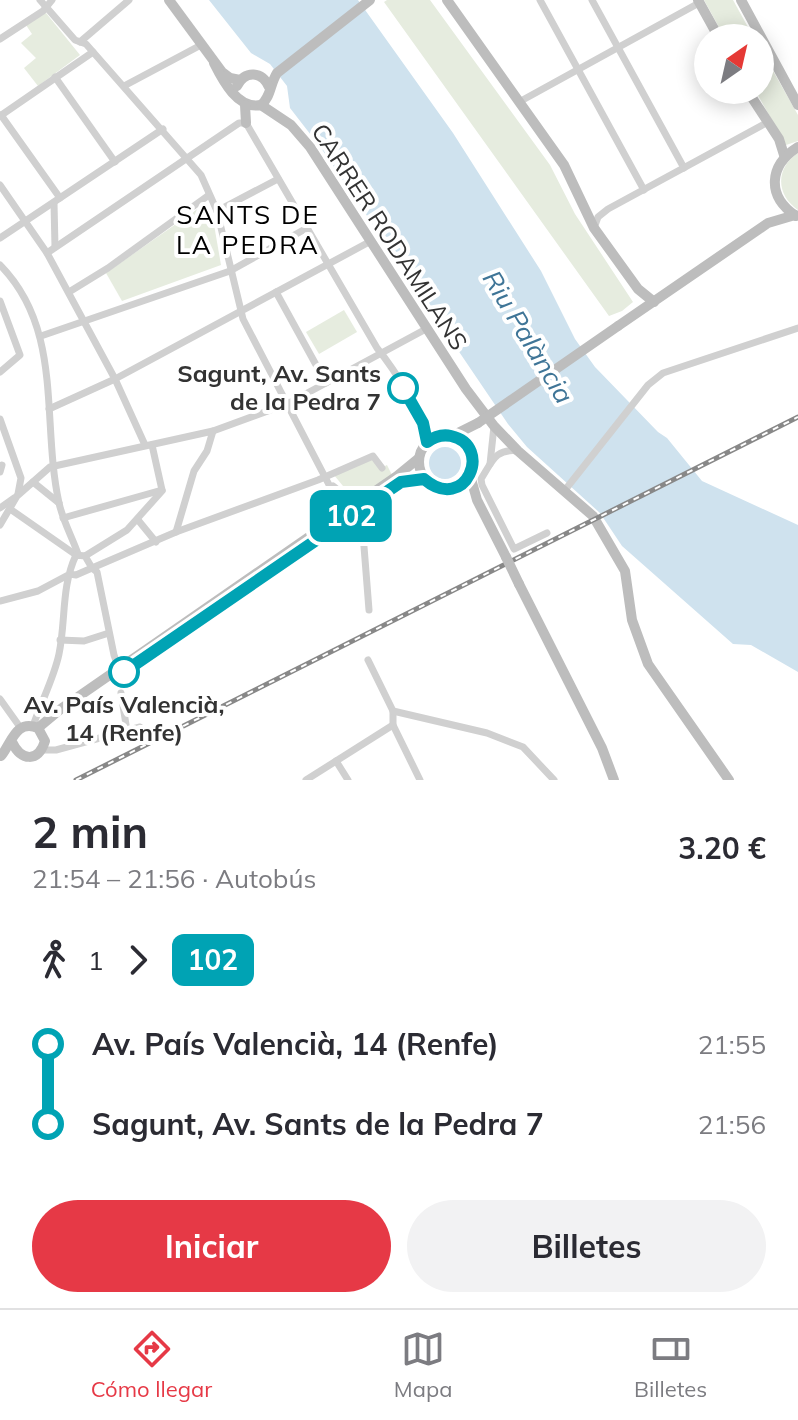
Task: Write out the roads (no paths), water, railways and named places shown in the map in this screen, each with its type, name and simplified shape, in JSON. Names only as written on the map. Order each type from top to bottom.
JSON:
[{"type":"street","points":[[40,0],[49,4],[75,40],[86,44],[201,175],[217,211],[240,309],[339,504],[339,521]]},
{"type":"street","points":[[80,42],[129,0]]},
{"type":"street","points":[[169,0],[230,91],[241,100],[264,103],[277,73],[370,0]]},
{"type":"street","points":[[447,0],[564,165],[594,228],[638,289],[654,302]]},
{"type":"street","points":[[540,0],[644,190]]},
{"type":"street","points":[[592,0],[684,168]]},
{"type":"street","points":[[741,0],[798,105]]},
{"type":"street","points":[[519,102],[699,2],[711,24]]},
{"type":"street","points":[[0,39],[49,4]]},
{"type":"street","points":[[124,86],[201,45]]},
{"type":"street","points":[[55,247],[57,201],[0,115],[93,52]]},
{"type":"street","points":[[214,63],[226,75],[240,80]]},
{"type":"street","points":[[277,73],[261,76],[250,74],[240,80],[237,88],[246,123],[423,423],[427,442]]},
{"type":"street","points":[[261,76],[269,87]]},
{"type":"street","points":[[55,77],[115,162]]},
{"type":"street","name":"CARRER RODAMILANS","points":[[264,103],[291,125],[310,147],[426,329],[494,426],[593,516],[613,548],[628,582],[632,620],[648,664],[729,780]]},
{"type":"street","points":[[756,104],[779,139],[784,155]]},
{"type":"street","points":[[594,228],[598,217],[608,209],[768,122]]},
{"type":"street","points":[[47,253],[239,123],[246,123]]},
{"type":"street","points":[[0,238],[163,129]]},
{"type":"street","points":[[796,216],[779,200],[774,185],[776,169],[784,155],[798,147]]},
{"type":"street","points":[[217,211],[278,179]]},
{"type":"street","points":[[0,185],[47,253],[69,292],[148,445],[162,490]]},
{"type":"street","points":[[69,292],[108,268],[209,195]]},
{"type":"street","points":[[768,223],[779,200]]},
{"type":"street","points":[[452,436],[478,423],[768,223],[796,216]]},
{"type":"street","points":[[41,336],[230,271],[307,228]]},
{"type":"street","points":[[49,409],[115,379],[371,241]]},
{"type":"street","points":[[0,265],[22,293],[41,336],[59,503],[80,555]]},
{"type":"street","points":[[638,289],[644,309]]},
{"type":"street","points":[[276,292],[326,383]]},
{"type":"street","points":[[0,301],[20,355],[0,372]]},
{"type":"street","points":[[565,490],[648,385],[663,373],[798,328]]},
{"type":"street","points":[[0,508],[54,467],[213,431],[287,404],[383,355],[426,329]]},
{"type":"street","points":[[0,419],[21,478],[17,496],[0,525]]},
{"type":"street","points":[[469,448],[478,423]]},
{"type":"street","points":[[490,464],[494,426]]},
{"type":"street","points":[[176,532],[194,471],[207,451],[213,431]]},
{"type":"street","points":[[477,500],[454,488],[438,488],[424,479],[418,465],[427,442],[439,436],[452,436],[460,438],[469,448],[473,462],[470,475],[477,500],[602,748],[614,780]]},
{"type":"street","points":[[518,451],[505,449],[499,452],[481,479],[482,485],[514,549],[547,533]]},
{"type":"street","points":[[0,601],[38,591],[70,574],[76,575],[176,532],[318,480],[373,456],[382,468]]},
{"type":"street","points":[[0,699],[20,727],[38,729],[339,521],[419,458]]},
{"type":"street","points":[[325,475],[336,490],[361,505]]},
{"type":"street","points":[[454,488],[470,475]]},
{"type":"street","points":[[355,525],[361,505],[401,482],[424,479]]},
{"type":"street","points":[[33,482],[59,503]]},
{"type":"street","points":[[63,518],[162,490]]},
{"type":"street","points":[[20,727],[13,734],[14,748],[23,757],[34,756],[42,750],[45,741],[38,729],[59,653],[65,586],[80,555],[116,538],[138,520],[162,490]]},
{"type":"street","points":[[10,509],[80,555],[97,572],[119,669]]},
{"type":"street","points":[[138,520],[156,542]]},
{"type":"street","points":[[38,729],[62,708],[339,521],[355,525],[363,534],[369,610]]},
{"type":"street","points":[[60,640],[84,641],[109,633]]},
{"type":"street","points":[[368,660],[393,711],[393,725],[420,780]]},
{"type":"street","points":[[121,693],[127,731]]},
{"type":"street","points":[[393,711],[487,733],[523,747],[554,780]]},
{"type":"street","points":[[306,780],[393,725]]},
{"type":"street","points":[[42,750],[56,750],[140,727]]},
{"type":"street","points":[[1,756],[14,748]]},
{"type":"street","points":[[336,761],[348,780]]},
{"type":"water","name":"Riu Palància","points":[[209,0],[358,0],[453,133],[541,271],[575,339],[595,367],[667,438],[702,481],[798,525],[798,672],[751,645],[733,644],[622,546],[600,513],[527,447],[508,424],[321,148],[290,108],[287,86],[270,64],[251,53]]},
{"type":"water","points":[[445,447],[456,452],[461,463],[456,474],[445,479],[434,474],[429,463],[434,452]]},
{"type":"railway","points":[[76,780],[798,417]]},
{"type":"place","name":"Sagunt, Av. Sants de la Pedra 7","points":[[403,388]]},
{"type":"place","name":"Av. País Valencià, 14 (Renfe)","points":[[124,672]]},
{"type":"district","name":"SANTS DE LA PEDRA","points":[[248,230]]}]
